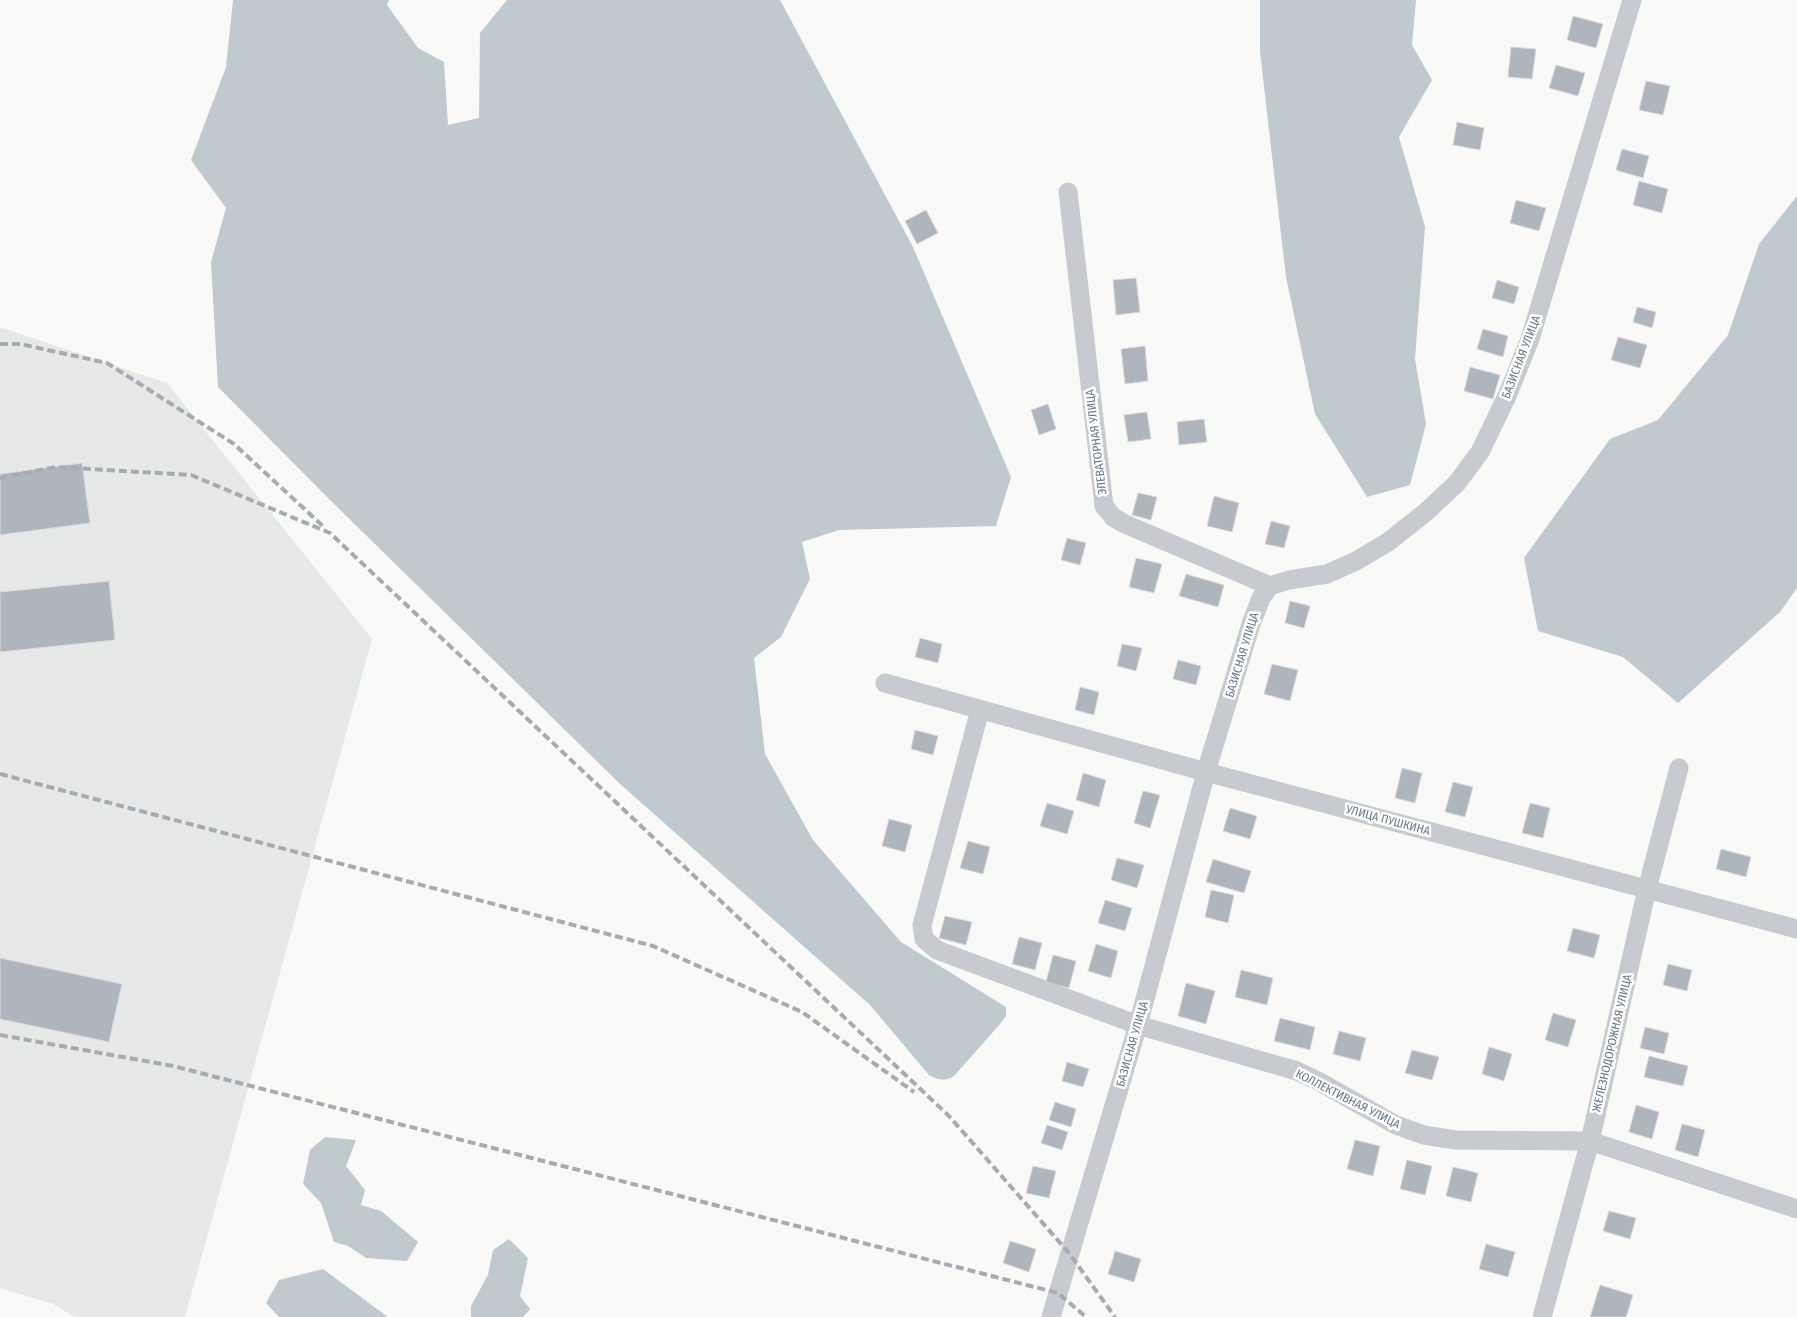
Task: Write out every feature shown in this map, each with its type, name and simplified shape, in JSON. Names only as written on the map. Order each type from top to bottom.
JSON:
[{"type":"street","name":"БАЗИСНАЯ УЛИЦА","points":[[1051,1317],[1138,1025],[1206,772],[1260,598],[1270,586],[1289,580],[1328,574],[1356,561],[1388,542],[1426,512],[1457,483],[1480,452],[1503,404],[1530,339],[1632,0]]},
{"type":"street","name":"ЭЛЕВАТОРНАЯ УЛИЦА","points":[[1068,192],[1104,506],[1113,517],[1125,524],[1270,586]]},
{"type":"street","name":"УЛИЦА ПУШКИНА","points":[[885,683],[1206,772],[1797,929]]},
{"type":"street","name":"КОЛЛЕКТИВНАЯ УЛИЦА","points":[[980,710],[922,925],[924,939],[937,950],[1138,1025],[1297,1071],[1318,1080],[1396,1125],[1424,1134],[1455,1140],[1590,1141],[1797,1209]]},
{"type":"street","name":"ЖЕЛЕЗНОДОРОЖНАЯ УЛИЦА","points":[[1542,1317],[1590,1141],[1647,889],[1678,768]]},
{"type":"shaded area","points":[[233,0],[389,0],[387,5],[418,48],[444,62],[448,125],[479,118],[480,33],[507,0],[780,0],[913,247],[1011,477],[996,526],[839,530],[802,542],[810,579],[781,637],[754,658],[765,754],[813,840],[901,942],[1006,1007],[1006,1016],[1001,1023],[954,1076],[941,1080],[929,1075],[870,1005],[619,783],[330,500],[218,387],[211,262],[226,208],[191,160],[226,67]]},
{"type":"shaded area","points":[[1260,0],[1416,0],[1412,45],[1432,80],[1399,137],[1425,227],[1415,359],[1426,424],[1410,485],[1367,497],[1315,414],[1286,277],[1260,52]]},
{"type":"shaded area","points":[[1797,196],[1797,588],[1780,612],[1678,703],[1623,657],[1538,631],[1524,558],[1610,439],[1658,420],[1728,335],[1759,244]]},
{"type":"shaded area","points":[[0,327],[167,383],[372,639],[185,1317],[75,1317],[53,1304],[0,1288]]},
{"type":"shaded area","points":[[325,1137],[356,1140],[346,1166],[365,1190],[361,1205],[381,1211],[418,1242],[407,1261],[366,1258],[348,1246],[334,1242],[321,1203],[303,1184],[310,1150]]},
{"type":"shaded area","points":[[509,1239],[528,1258],[520,1296],[530,1309],[523,1317],[471,1317],[471,1306],[488,1275],[493,1250]]},
{"type":"shaded area","points":[[323,1269],[388,1317],[279,1317],[266,1303],[279,1280]]},
{"type":"building","points":[[1573,16],[1603,24],[1596,48],[1567,40]]},
{"type":"building","points":[[1511,47],[1536,49],[1532,79],[1508,77]]},
{"type":"building","points":[[1556,65],[1585,73],[1578,96],[1549,88]]},
{"type":"building","points":[[1646,81],[1670,86],[1663,115],[1639,110]]},
{"type":"building","points":[[1457,122],[1484,128],[1480,150],[1453,145]]},
{"type":"building","points":[[1622,149],[1649,156],[1643,178],[1616,170]]},
{"type":"building","points":[[1639,181],[1668,189],[1662,213],[1633,205]]},
{"type":"building","points":[[1516,200],[1546,208],[1539,231],[1510,223]]},
{"type":"building","points":[[926,210],[938,233],[917,244],[905,221]]},
{"type":"building","points":[[1136,278],[1140,312],[1116,315],[1113,280]]},
{"type":"building","points":[[1497,280],[1519,287],[1514,304],[1492,298]]},
{"type":"building","points":[[1637,307],[1656,312],[1652,328],[1633,322]]},
{"type":"building","points":[[1483,329],[1508,336],[1503,357],[1477,349]]},
{"type":"building","points":[[1618,337],[1647,345],[1640,368],[1611,360]]},
{"type":"building","points":[[1145,346],[1148,381],[1125,384],[1121,349]]},
{"type":"building","points":[[1470,367],[1500,375],[1493,399],[1464,391]]},
{"type":"building","points":[[1048,404],[1056,429],[1039,435],[1031,410]]},
{"type":"building","points":[[1147,412],[1151,439],[1128,442],[1124,415]]},
{"type":"building","points":[[1204,419],[1207,442],[1179,445],[1177,422]]},
{"type":"building","points":[[82,463],[90,523],[0,535],[0,474]]},
{"type":"building","points":[[1138,493],[1157,497],[1151,520],[1132,515]]},
{"type":"building","points":[[1214,496],[1239,503],[1232,532],[1207,526]]},
{"type":"building","points":[[1271,521],[1290,526],[1284,548],[1265,544]]},
{"type":"building","points":[[1067,538],[1086,543],[1080,565],[1061,560]]},
{"type":"building","points":[[1136,558],[1162,564],[1154,593],[1129,587]]},
{"type":"building","points":[[1186,574],[1224,585],[1218,607],[1179,596]]},
{"type":"building","points":[[109,581],[115,640],[0,652],[0,592]]},
{"type":"building","points":[[1290,601],[1310,606],[1304,628],[1285,623]]},
{"type":"building","points":[[920,638],[942,644],[938,663],[915,657]]},
{"type":"building","points":[[1122,644],[1142,648],[1136,671],[1117,666]]},
{"type":"building","points":[[1178,660],[1201,666],[1196,685],[1173,679]]},
{"type":"building","points":[[1272,664],[1298,670],[1290,701],[1264,694]]},
{"type":"building","points":[[1080,687],[1099,692],[1094,715],[1075,710]]},
{"type":"building","points":[[915,730],[938,736],[933,755],[911,749]]},
{"type":"building","points":[[1402,768],[1422,773],[1415,803],[1395,798]]},
{"type":"building","points":[[1083,773],[1106,780],[1099,807],[1076,800]]},
{"type":"building","points":[[1453,782],[1473,787],[1465,817],[1445,812]]},
{"type":"building","points":[[1143,791],[1160,795],[1150,828],[1134,823]]},
{"type":"building","points":[[1047,803],[1074,811],[1067,834],[1040,826]]},
{"type":"building","points":[[1530,803],[1550,808],[1543,838],[1522,833]]},
{"type":"building","points":[[1230,808],[1257,816],[1250,839],[1223,831]]},
{"type":"building","points":[[889,819],[912,825],[905,852],[882,846]]},
{"type":"building","points":[[968,841],[990,847],[983,874],[960,868]]},
{"type":"building","points":[[1721,849],[1751,857],[1746,877],[1716,869]]},
{"type":"building","points":[[1117,858],[1144,865],[1137,888],[1111,880]]},
{"type":"building","points":[[1213,859],[1251,871],[1244,893],[1206,882]]},
{"type":"building","points":[[1211,890],[1234,895],[1228,923],[1205,917]]},
{"type":"building","points":[[1105,900],[1132,908],[1125,931],[1098,923]]},
{"type":"building","points":[[945,916],[972,922],[966,945],[939,938]]},
{"type":"building","points":[[1573,928],[1600,935],[1594,958],[1567,951]]},
{"type":"building","points":[[1019,937],[1042,943],[1035,970],[1012,964]]},
{"type":"building","points":[[1096,944],[1118,951],[1111,978],[1088,971]]},
{"type":"building","points":[[1053,955],[1076,961],[1069,988],[1046,982]]},
{"type":"building","points":[[0,958],[122,984],[109,1042],[0,1019]]},
{"type":"building","points":[[1668,964],[1692,970],[1687,991],[1663,985]]},
{"type":"building","points":[[1241,970],[1273,978],[1267,1005],[1235,997]]},
{"type":"building","points":[[1186,983],[1215,991],[1206,1024],[1178,1016]]},
{"type":"building","points":[[1553,1013],[1576,1020],[1568,1047],[1545,1040]]},
{"type":"building","points":[[1280,1018],[1315,1027],[1310,1050],[1274,1041]]},
{"type":"building","points":[[1645,1027],[1669,1033],[1664,1054],[1640,1048]]},
{"type":"building","points":[[1339,1031],[1366,1038],[1360,1061],[1333,1054]]},
{"type":"building","points":[[1489,1047],[1512,1054],[1504,1081],[1482,1074]]},
{"type":"building","points":[[1412,1050],[1439,1057],[1432,1080],[1405,1073]]},
{"type":"building","points":[[1649,1056],[1688,1066],[1683,1086],[1644,1077]]},
{"type":"building","points":[[1067,1062],[1089,1069],[1083,1087],[1062,1081]]},
{"type":"building","points":[[1055,1102],[1076,1109],[1071,1127],[1049,1120]]},
{"type":"building","points":[[1636,1105],[1659,1112],[1652,1139],[1629,1132]]},
{"type":"building","points":[[1682,1124],[1705,1130],[1698,1157],[1675,1150]]},
{"type":"building","points":[[1047,1125],[1068,1132],[1062,1150],[1041,1143]]},
{"type":"building","points":[[1355,1140],[1380,1146],[1373,1176],[1347,1169]]},
{"type":"building","points":[[1407,1160],[1432,1166],[1425,1195],[1400,1189]]},
{"type":"building","points":[[1033,1166],[1056,1171],[1049,1198],[1026,1193]]},
{"type":"building","points":[[1453,1167],[1478,1173],[1471,1202],[1446,1196]]},
{"type":"building","points":[[1609,1211],[1636,1218],[1630,1239],[1603,1231]]},
{"type":"building","points":[[1010,1241],[1036,1249],[1029,1272],[1003,1263]]},
{"type":"building","points":[[1486,1244],[1515,1252],[1508,1277],[1479,1269]]},
{"type":"building","points":[[1115,1251],[1141,1259],[1134,1282],[1108,1274]]},
{"type":"building","points":[[1600,1285],[1633,1295],[1626,1317],[1590,1317]]},
{"type":"railway","points":[[0,344],[20,344],[107,363],[234,444],[325,528]]},
{"type":"railway","points":[[0,478],[56,467],[191,475],[330,533],[949,1116],[1069,1253],[1115,1317]]},
{"type":"railway","points":[[0,774],[653,946],[802,1012],[914,1092]]},
{"type":"railway","points":[[0,1035],[173,1066],[1058,1293],[1086,1317]]}]
